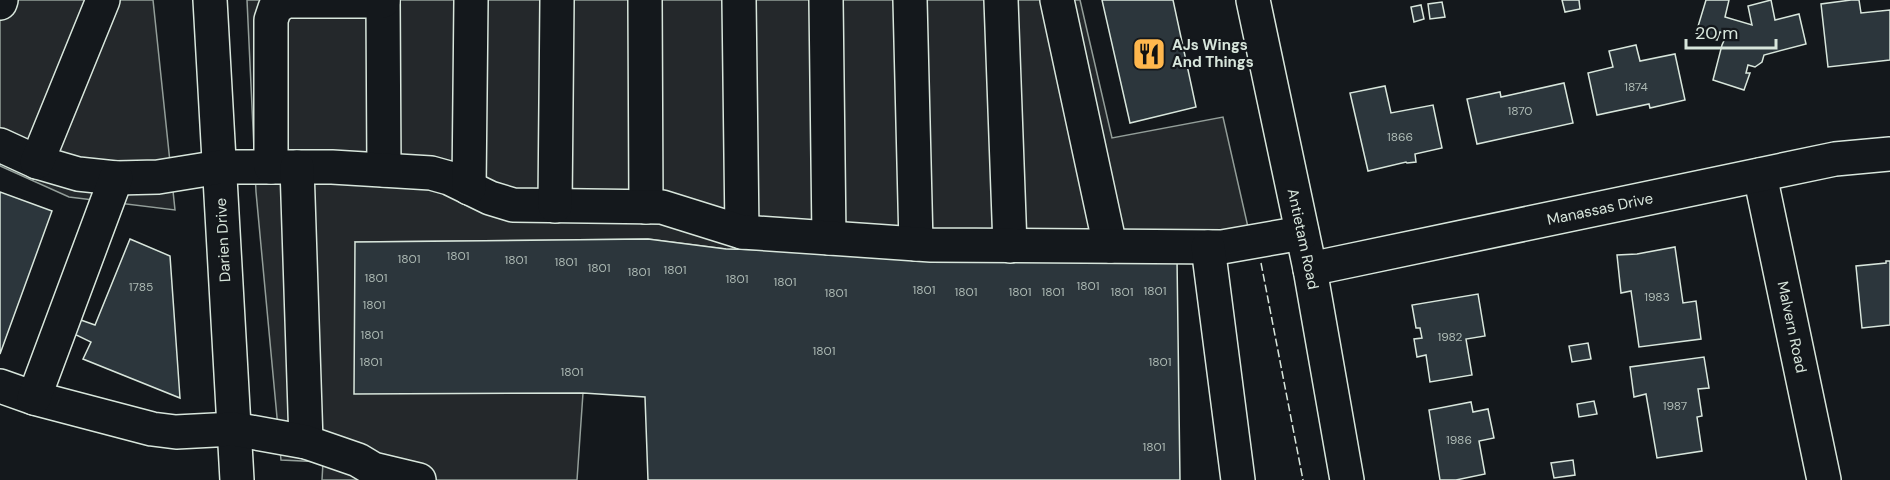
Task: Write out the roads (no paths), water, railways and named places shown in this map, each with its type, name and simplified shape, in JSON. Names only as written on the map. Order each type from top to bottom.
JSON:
[{"type":"street","points":[[37,162],[103,0]]},
{"type":"street","name":"Darien Drive","points":[[210,0],[237,480]]},
{"type":"street","points":[[469,188],[471,0]]},
{"type":"street","points":[[555,206],[557,0]]},
{"type":"street","points":[[645,0],[646,207]]},
{"type":"street","points":[[739,0],[742,232]]},
{"type":"street","points":[[826,0],[829,238]]},
{"type":"street","points":[[910,0],[916,244]]},
{"type":"street","points":[[1000,0],[1010,246]]},
{"type":"street","points":[[1057,0],[1110,246]]},
{"type":"street","name":"Antietam Road","points":[[1253,0],[1310,269],[1347,480]]},
{"type":"street","points":[[306,442],[271,20],[275,8],[286,1],[383,1],[384,170]]},
{"type":"street","points":[[0,145],[37,162],[78,174],[158,177],[220,167],[332,166],[431,173],[449,178],[490,198],[513,205],[646,207],[675,210],[742,232],[916,244],[1222,247],[1302,233]]},
{"type":"street","name":"Manassas Drive","points":[[1310,269],[1835,159],[1890,154]]},
{"type":"street","name":"Malvern Road","points":[[1760,175],[1824,480]]},
{"type":"street","points":[[34,398],[116,177]]},
{"type":"street","points":[[1208,247],[1238,480]]},
{"type":"street","points":[[0,386],[34,398],[152,429],[176,432],[234,429],[306,442],[374,468],[419,480]]},
{"type":"place","name":"AJs Wings And Things","points":[[1149,54]]}]
